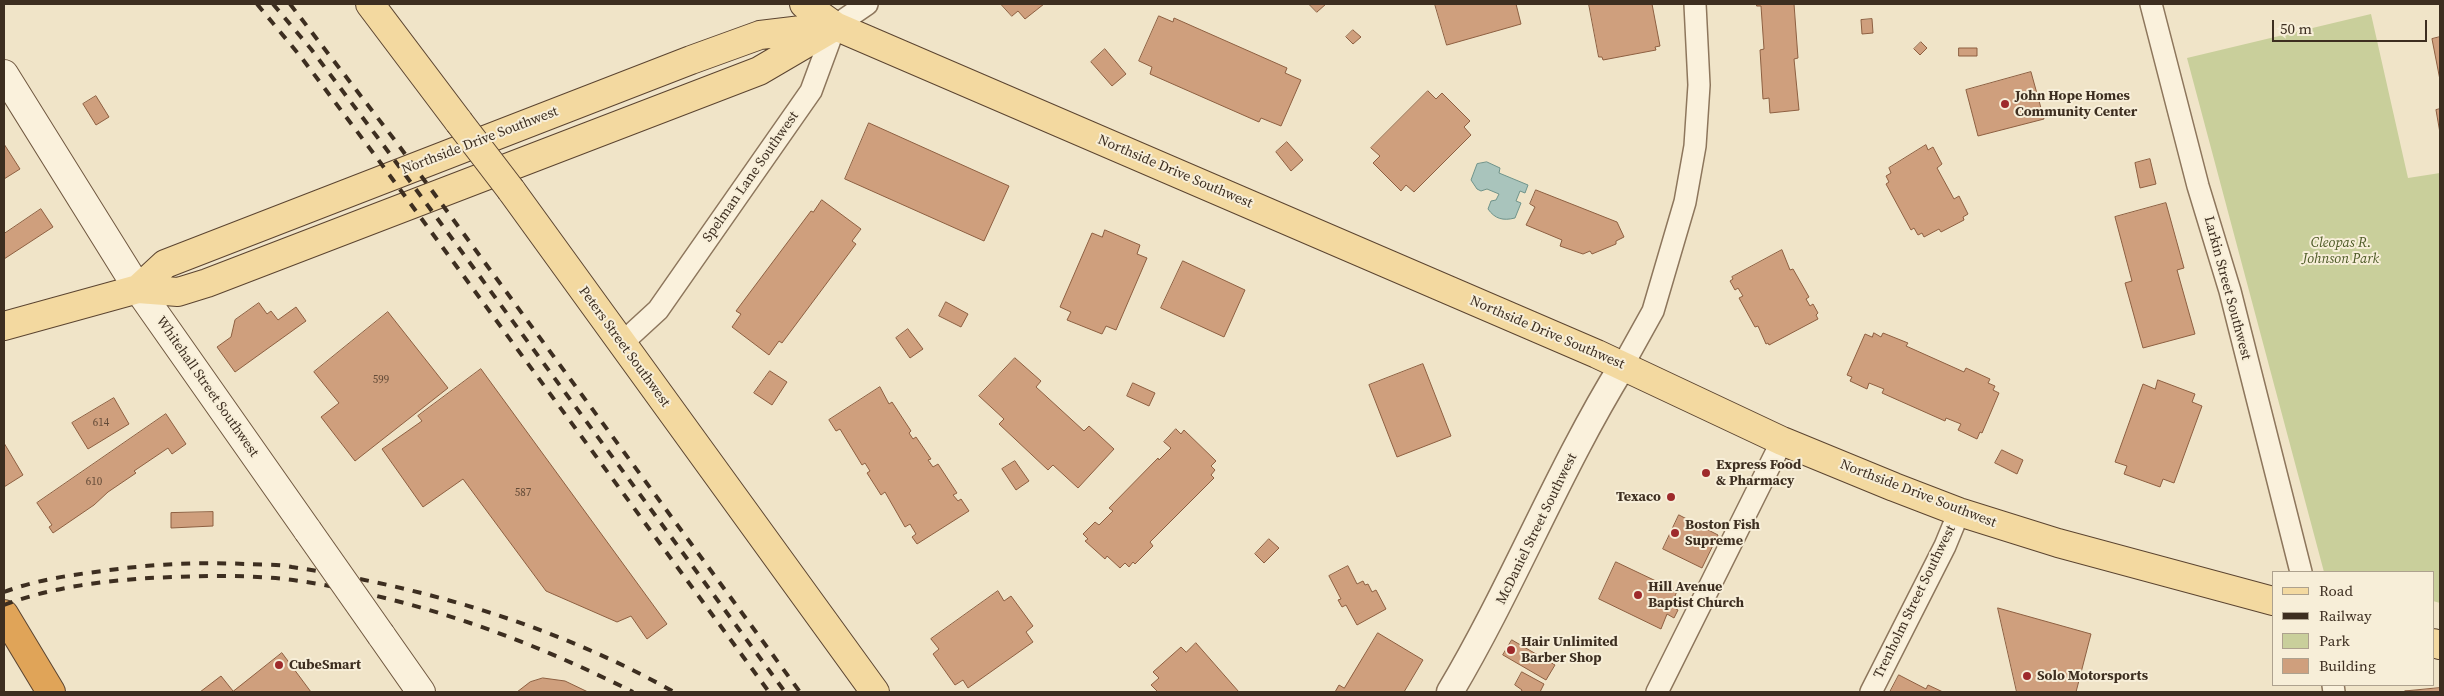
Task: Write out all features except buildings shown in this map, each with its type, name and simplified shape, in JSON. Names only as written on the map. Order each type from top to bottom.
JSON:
[{"type":"highway","points":[[4,614],[50,692]]},
{"type":"main road","name":"Peters Street Southwest","points":[[370,4],[511,190],[875,692]]},
{"type":"main road","points":[[804,4],[835,26]]},
{"type":"main road","name":"Northside Drive Southwest","points":[[4,326],[138,289],[165,264],[760,35],[835,26],[1623,365],[1782,441],[1959,512],[2058,543],[2272,601]]},
{"type":"main road","name":"Whitehall Street Southwest","points":[[4,74],[138,289],[421,692]]},
{"type":"street","points":[[835,26],[867,4]]},
{"type":"street","points":[[1623,365],[1653,311],[1685,202],[1695,146],[1699,85],[1695,4]]},
{"type":"street","name":"Larkin Street Southwest","points":[[2151,4],[2198,186],[2230,291],[2301,571]]},
{"type":"street","name":"Spelman Lane Southwest","points":[[621,344],[658,310],[810,91],[835,26]]},
{"type":"street","name":"McDaniel Street Southwest","points":[[1450,692],[1499,606],[1596,411],[1623,365]]},
{"type":"street","points":[[1657,692],[1782,441]]},
{"type":"street","name":"Trenholm Street Southwest","points":[[1871,692],[1945,546],[1959,512]]},
{"type":"green space","name":"Cleopas R. Johnson Park","points":[[2371,14],[2408,178],[2440,173],[2440,603],[2434,601],[2434,571],[2324,571],[2187,58]]},
{"type":"water","points":[[1487,162],[1500,168],[1499,173],[1528,185],[1525,193],[1520,191],[1516,201],[1521,203],[1515,218],[1503,219],[1493,215],[1488,209],[1491,201],[1496,200],[1499,194],[1487,189],[1481,191],[1477,189],[1471,180],[1477,164]]},
{"type":"railway","points":[[257,4],[301,57],[377,158],[769,692]]},
{"type":"railway","points":[[273,4],[311,49],[387,150],[785,692]]},
{"type":"railway","points":[[290,4],[397,143],[800,692]]},
{"type":"railway","points":[[4,592],[53,578],[139,567],[211,563],[286,566],[342,575],[391,586],[489,612],[584,647],[674,692]]},
{"type":"railway","points":[[4,605],[57,590],[131,579],[221,576],[293,580],[381,597],[468,622],[551,654],[633,692]]},
{"type":"place","name":"John Hope Homes Community Center","points":[[2005,104]]},
{"type":"place","name":"Express Food & Pharmacy","points":[[1706,473]]},
{"type":"place","name":"Texaco","points":[[1671,497]]},
{"type":"place","name":"Boston Fish Supreme","points":[[1675,533]]},
{"type":"place","name":"Hill Avenue Baptist Church","points":[[1638,595]]},
{"type":"place","name":"Hair Unlimited Barber Shop","points":[[1511,650]]},
{"type":"place","name":"CubeSmart","points":[[279,665]]},
{"type":"place","name":"Solo Motorsports","points":[[2027,676]]}]
